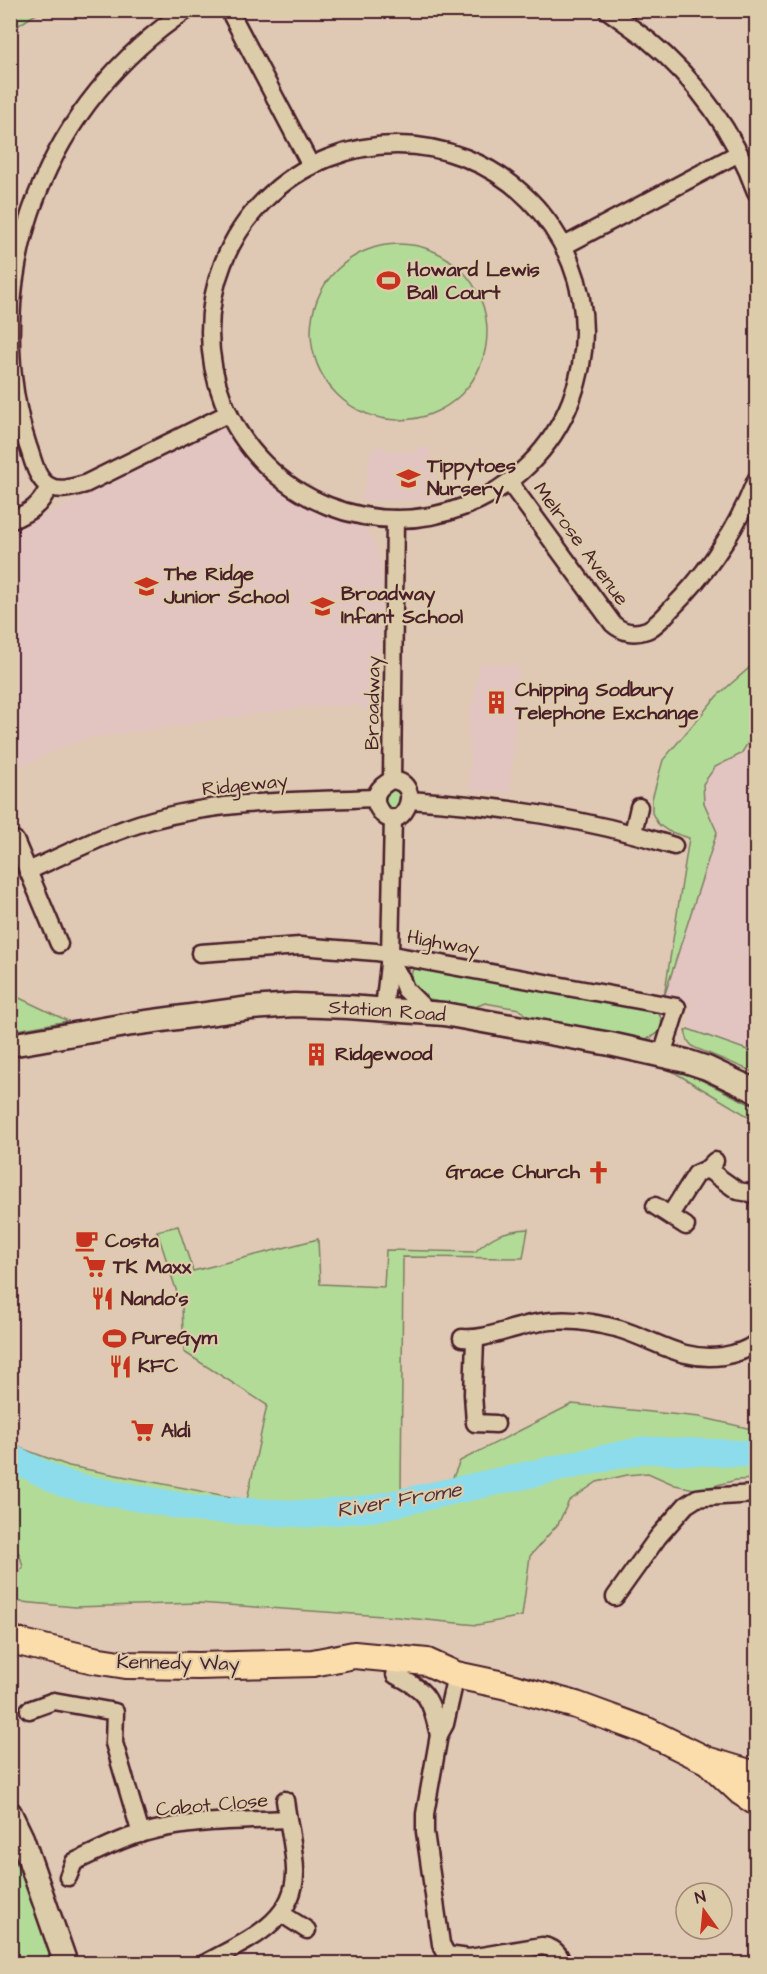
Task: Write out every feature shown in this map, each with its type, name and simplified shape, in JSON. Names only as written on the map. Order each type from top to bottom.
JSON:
[{"type":"main road","name":"Station Road","points":[[10,1045],[195,1014],[262,1006],[294,1005],[384,1010],[429,1013],[497,1023],[662,1055],[707,1068],[756,1091]]},
{"type":"main road","name":"Kennedy Way","points":[[10,1640],[126,1665],[312,1663],[354,1655],[427,1662],[456,1675],[576,1705],[647,1731],[706,1760],[756,1775]]},
{"type":"main road","name":"Kennedy Way","points":[[312,1663],[356,1672],[426,1677],[456,1675]]},
{"type":"main road","name":"Kennedy Way","points":[[706,1760],[741,1792],[756,1802]]},
{"type":"main road","points":[[10,1812],[22,1838],[66,1964]]},
{"type":"street","points":[[187,10],[146,40],[105,81],[81,112],[60,147],[37,195],[13,280],[11,337],[17,403],[35,466],[41,478],[49,486],[60,489],[85,484],[229,413]]},
{"type":"street","points":[[229,10],[311,166]]},
{"type":"street","points":[[607,10],[648,41],[683,74],[709,106],[739,153],[756,192]]},
{"type":"street","points":[[381,146],[415,146],[453,154],[474,161],[512,184],[531,200],[564,246],[580,291],[584,315],[584,338],[579,374],[568,408],[557,429],[536,457],[509,482],[469,505],[422,517],[395,519],[354,514],[328,506],[303,494],[280,478],[260,459],[243,437],[229,413],[216,379],[211,345],[212,306],[221,269],[237,236],[263,201],[291,178],[311,166],[359,148],[381,146]]},
{"type":"street","points":[[564,246],[739,153]]},
{"type":"street","name":"Melrose Avenue","points":[[509,482],[613,624],[620,630],[638,633],[656,624],[692,588],[734,528],[756,480]]},
{"type":"street","points":[[10,521],[41,503],[49,486]]},
{"type":"street","name":"Broadway","points":[[392,780],[395,519]]},
{"type":"street","points":[[392,780],[399,781],[404,786],[409,800],[408,807],[405,813],[393,818],[385,816],[380,812],[376,798],[383,784],[392,780]]},
{"type":"street","name":"Ridgeway","points":[[28,871],[120,831],[151,820],[188,812],[236,805],[376,798]]},
{"type":"street","points":[[409,800],[480,805],[584,821],[674,846]]},
{"type":"street","points":[[633,833],[639,807]]},
{"type":"street","points":[[384,1010],[389,958],[393,818]]},
{"type":"street","points":[[15,840],[59,944]]},
{"type":"street","name":"Highway","points":[[200,953],[300,946],[376,952],[389,958],[677,1007],[662,1055]]},
{"type":"street","points":[[389,958],[405,989],[429,1013]]},
{"type":"street","points":[[670,1215],[696,1174],[711,1165],[738,1191],[756,1194]]},
{"type":"street","points":[[656,1206],[687,1226]]},
{"type":"street","points":[[496,1424],[475,1423],[468,1339],[545,1321],[561,1321],[619,1329],[673,1352],[692,1357],[710,1358],[730,1355],[756,1343]]},
{"type":"street","points":[[615,1597],[658,1537],[686,1505],[697,1498],[756,1494]]},
{"type":"street","points":[[395,1675],[413,1683],[424,1692],[432,1705],[439,1734]]},
{"type":"street","points":[[456,1675],[445,1724],[439,1734],[425,1814],[425,1832],[441,1944],[447,1954],[457,1960],[542,1946],[549,1947],[558,1954],[562,1964]]},
{"type":"street","name":"Cabot Close","points":[[29,1710],[54,1701],[115,1712],[114,1743],[141,1834]]},
{"type":"street","name":"Cabot Close","points":[[204,1964],[270,1927],[282,1914],[292,1889],[295,1870],[285,1800]]},
{"type":"street","name":"Cabot Close","points":[[68,1877],[74,1862],[141,1834],[179,1825],[287,1819]]},
{"type":"street","points":[[282,1914],[307,1930]]},
{"type":"shaded area","name":"The Ridge Junior School","points":[[220,430],[227,431],[266,479],[293,499],[318,513],[362,527],[370,534],[380,556],[382,588],[376,715],[361,706],[315,706],[89,738],[60,748],[11,772],[11,531]]},
{"type":"shaded area","points":[[386,447],[386,451],[415,451],[416,456],[417,448],[429,447],[441,500],[362,501],[372,448]]},
{"type":"shaded area","points":[[480,663],[519,666],[510,792],[471,790],[469,721]]},
{"type":"shaded area","points":[[756,730],[756,1053],[688,1029],[692,1005],[664,997],[716,832],[704,803],[703,784],[715,767],[741,754]]},
{"type":"green space","points":[[11,10],[41,10],[41,11],[11,30]]},
{"type":"green space","points":[[399,244],[433,251],[448,259],[461,270],[472,283],[480,298],[487,332],[480,366],[472,381],[461,394],[448,405],[433,413],[399,420],[365,413],[350,405],[337,394],[326,381],[318,366],[311,332],[318,298],[326,283],[337,270],[350,259],[365,251]]},
{"type":"green space","points":[[756,662],[756,730],[741,754],[715,767],[703,784],[704,803],[717,832],[664,997],[689,838],[668,831],[658,824],[652,813],[652,799],[663,760],[717,696]]},
{"type":"green space","points":[[391,787],[401,792],[403,802],[392,812],[383,803],[387,789]]},
{"type":"green space","points":[[417,965],[655,1007],[661,1026],[656,1035],[636,1040],[529,1018],[519,1009],[485,1003],[475,1007],[423,998],[413,987],[411,981],[412,971]]},
{"type":"green space","points":[[11,994],[68,1021],[11,1031]]},
{"type":"green space","points":[[688,1029],[756,1053],[756,1073],[693,1047],[685,1031]]},
{"type":"green space","points":[[667,1068],[695,1077],[756,1107],[756,1121]]},
{"type":"green space","points":[[178,1226],[193,1271],[318,1239],[320,1284],[384,1287],[386,1250],[475,1252],[499,1235],[528,1229],[523,1258],[403,1257],[401,1494],[450,1484],[460,1461],[572,1404],[700,1417],[756,1430],[756,1479],[736,1480],[699,1490],[675,1485],[648,1473],[597,1482],[569,1501],[558,1524],[530,1556],[522,1616],[477,1625],[198,1603],[75,1607],[11,1601],[11,1580],[23,1568],[19,1554],[11,1543],[10,1444],[69,1466],[247,1500],[267,1405],[184,1352],[182,1308],[157,1231]]},
{"type":"green space","points":[[10,1847],[54,1957],[56,1963],[11,1963]]},
{"type":"waterway","name":"River Frome","points":[[10,1457],[62,1483],[83,1488],[197,1509],[308,1514],[374,1508],[643,1450],[756,1454]]},
{"type":"place","name":"Howard Lewis Ball Court","points":[[389,281]]},
{"type":"place","name":"Tippytoes Nursery","points":[[409,478]]},
{"type":"place","name":"The Ridge Junior School","points":[[146,586]]},
{"type":"place","name":"Broadway Infant School","points":[[323,606]]},
{"type":"place","name":"Chipping Sodbury Telephone Exchange","points":[[497,702]]},
{"type":"place","name":"Ridgewood","points":[[317,1054]]},
{"type":"place","name":"Grace Church","points":[[598,1172]]},
{"type":"place","name":"Costa","points":[[87,1241]]},
{"type":"place","name":"TK Maxx","points":[[95,1267]]},
{"type":"place","name":"Nando's","points":[[103,1299]]},
{"type":"place","name":"PureGym","points":[[114,1338]]},
{"type":"place","name":"KFC","points":[[120,1366]]},
{"type":"place","name":"Aldi","points":[[143,1431]]}]
